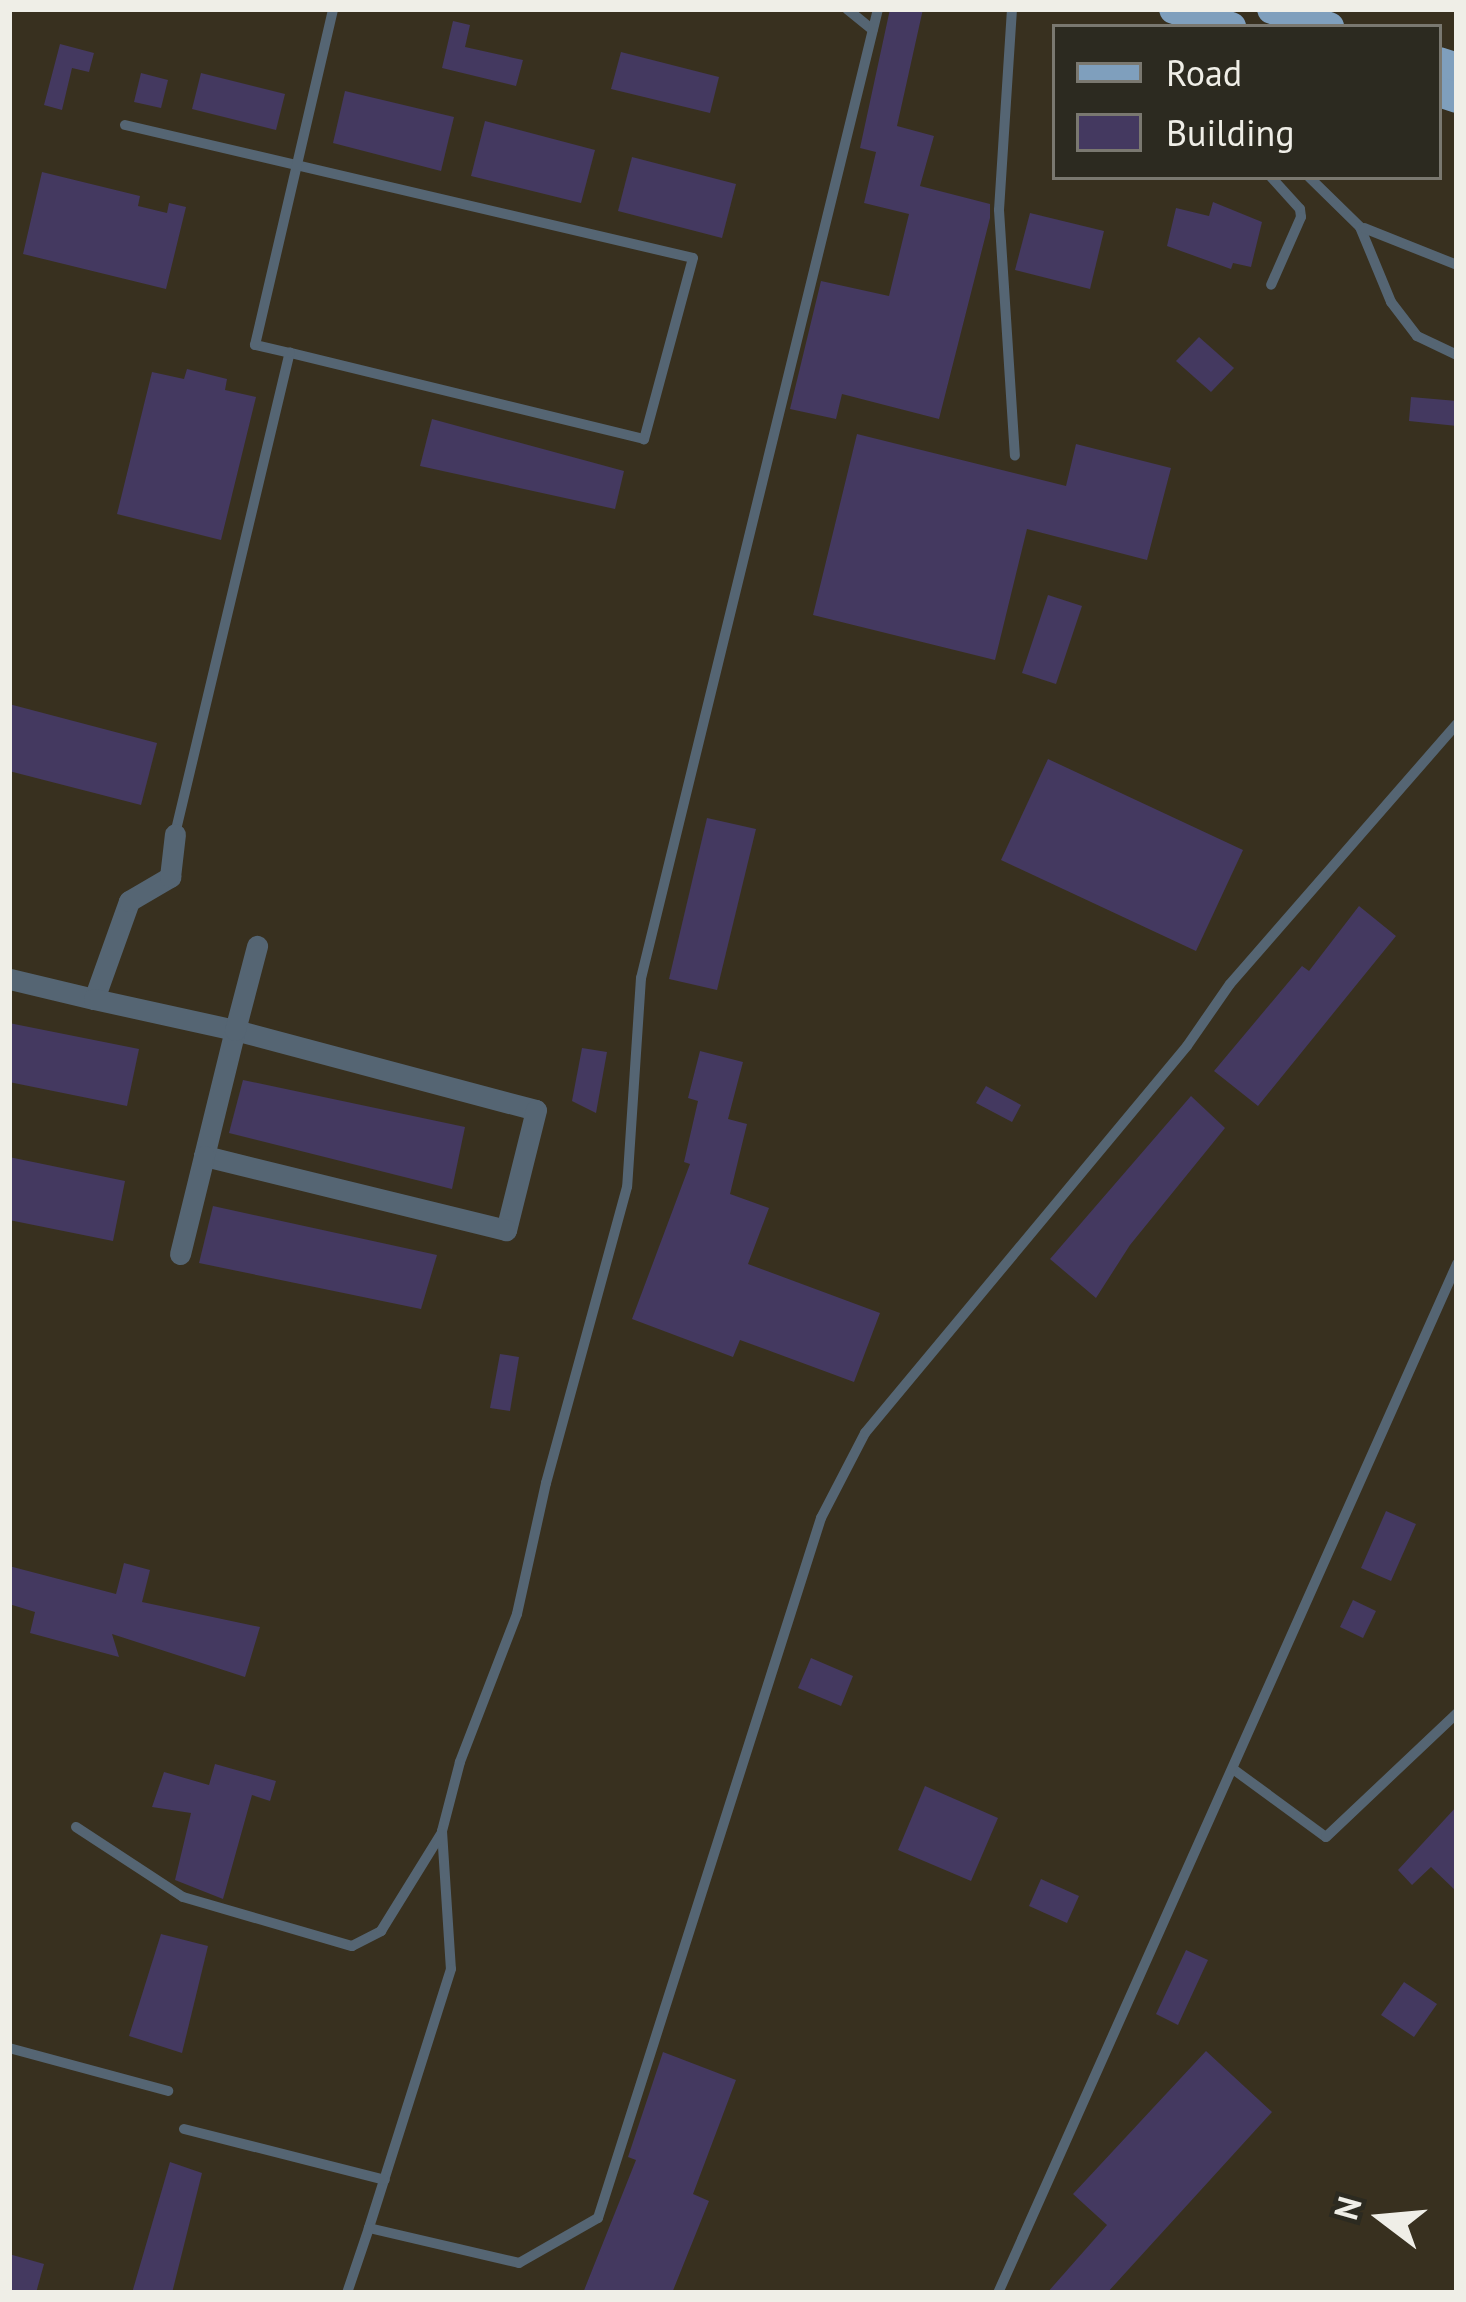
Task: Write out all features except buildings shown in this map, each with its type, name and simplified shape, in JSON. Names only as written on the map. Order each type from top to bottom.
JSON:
[{"type":"main road","points":[[1173,9],[1222,24]]},
{"type":"main road","points":[[1272,9],[1320,24]]},
{"type":"street","points":[[94,999],[129,901],[170,877],[175,834]]},
{"type":"street","points":[[180,1254],[257,946]]},
{"type":"street","points":[[10,979],[236,1030],[536,1110],[506,1230],[204,1156]]},
{"type":"lane","points":[[125,125],[296,164],[693,258],[644,439],[256,345],[296,164],[333,9]]},
{"type":"lane","points":[[848,9],[873,30]]},
{"type":"lane","points":[[76,1828],[182,1898],[352,1946],[381,1930],[442,1831],[460,1762],[517,1614],[546,1483],[627,1187],[641,978],[878,9]]},
{"type":"lane","points":[[1012,9],[999,209],[1015,454]]},
{"type":"lane","points":[[1271,285],[1301,217],[1300,208],[1273,180]]},
{"type":"lane","points":[[1312,180],[1360,226],[1457,265]]},
{"type":"lane","points":[[1360,226],[1391,302],[1417,336],[1457,356]]},
{"type":"lane","points":[[175,834],[290,353]]},
{"type":"lane","points":[[369,2228],[519,2263],[598,2218],[821,1518],[865,1432],[1187,1046],[1230,984],[1457,724]]},
{"type":"lane","points":[[998,2293],[1457,1264]]},
{"type":"lane","points":[[1233,1769],[1326,1838],[1457,1713]]},
{"type":"lane","points":[[347,2293],[451,1969],[442,1831]]},
{"type":"lane","points":[[9,2048],[168,2091]]},
{"type":"lane","points":[[184,2129],[385,2180]]},
{"type":"shaded area","points":[[9,9],[1457,9],[1457,2293],[9,2293]]}]
